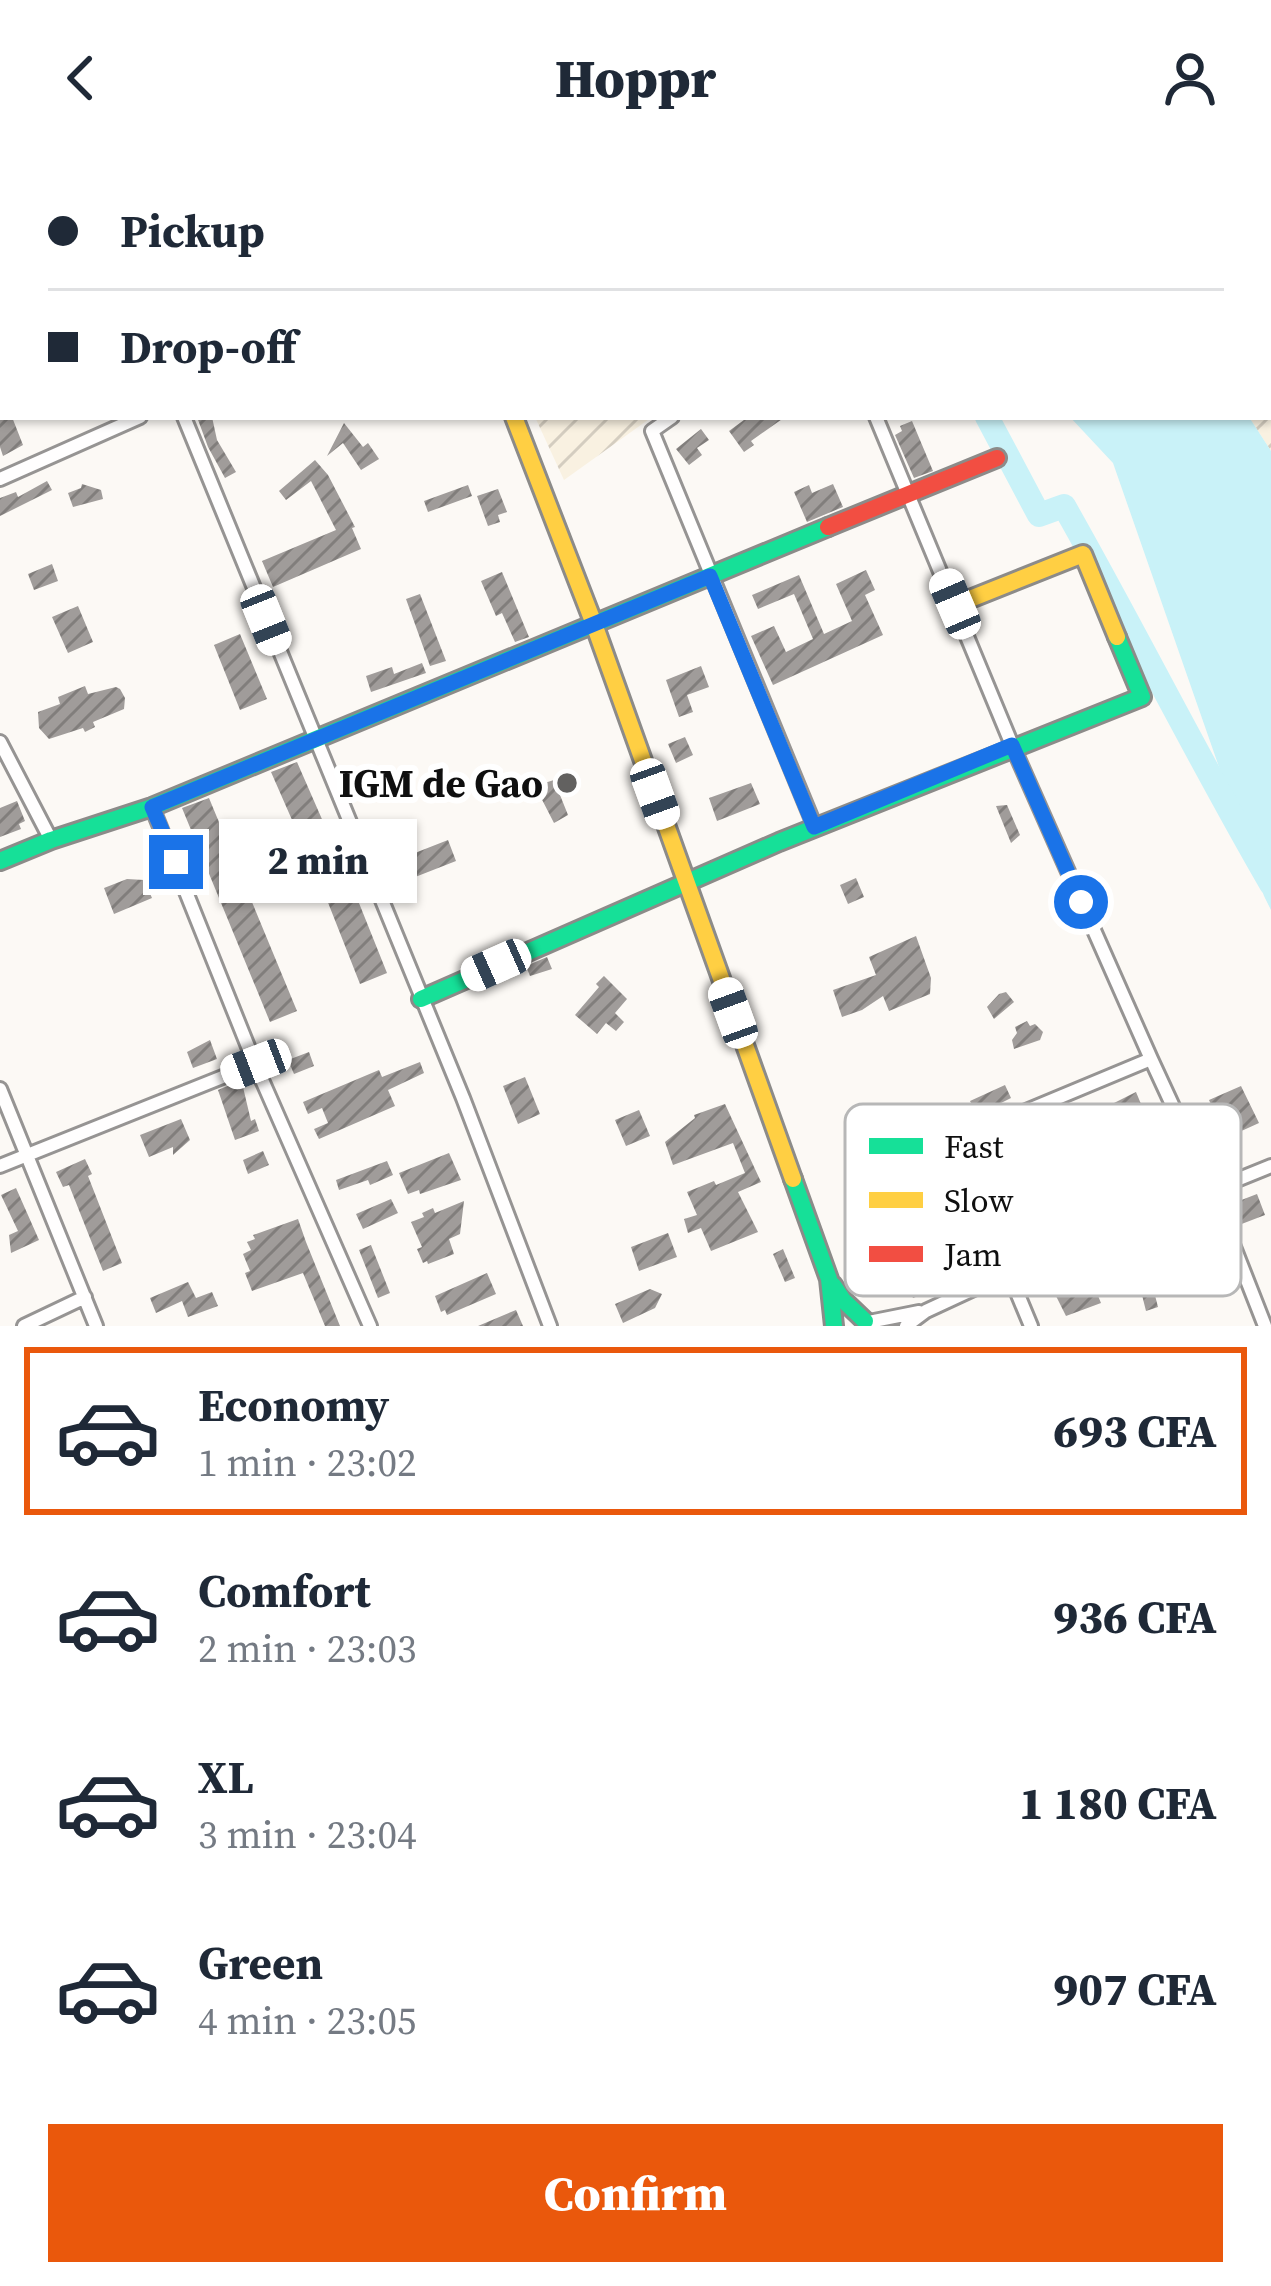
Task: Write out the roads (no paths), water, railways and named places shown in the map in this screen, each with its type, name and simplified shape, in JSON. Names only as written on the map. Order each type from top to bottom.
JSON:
[{"type":"street","points":[[0,479],[133,420]]},
{"type":"street","points":[[185,420],[463,1098],[550,1326]]},
{"type":"street","points":[[515,420],[594,624],[829,1279],[866,1324],[926,1311]]},
{"type":"street","points":[[668,420],[652,431],[814,827]]},
{"type":"street","points":[[876,420],[1012,745],[1171,1104]]},
{"type":"street","points":[[0,861],[152,807],[997,458]]},
{"type":"street","points":[[421,999],[685,880],[1012,745],[1142,697],[1083,554],[955,604]]},
{"type":"street","points":[[0,742],[51,840]]},
{"type":"street","points":[[152,807],[256,1064],[370,1326]]},
{"type":"street","points":[[1044,1104],[1150,1059]]},
{"type":"street","points":[[0,1166],[256,1064]]},
{"type":"street","points":[[0,1089],[97,1326]]},
{"type":"street","points":[[1241,1178],[1271,1166]]},
{"type":"street","points":[[1241,1264],[1265,1326]]},
{"type":"street","points":[[829,1279],[833,1326]]},
{"type":"street","points":[[906,1326],[958,1296]]},
{"type":"street","points":[[1020,1296],[1031,1326]]},
{"type":"street","points":[[24,1326],[85,1298]]},
{"type":"water","points":[[1073,420],[1251,420],[1271,451],[1271,910],[1264,896],[1113,463]]},
{"type":"waterway","points":[[989,420],[1039,515],[1064,506],[1271,884]]},
{"type":"place","name":"IGM de Gao","points":[[567,783]]}]
